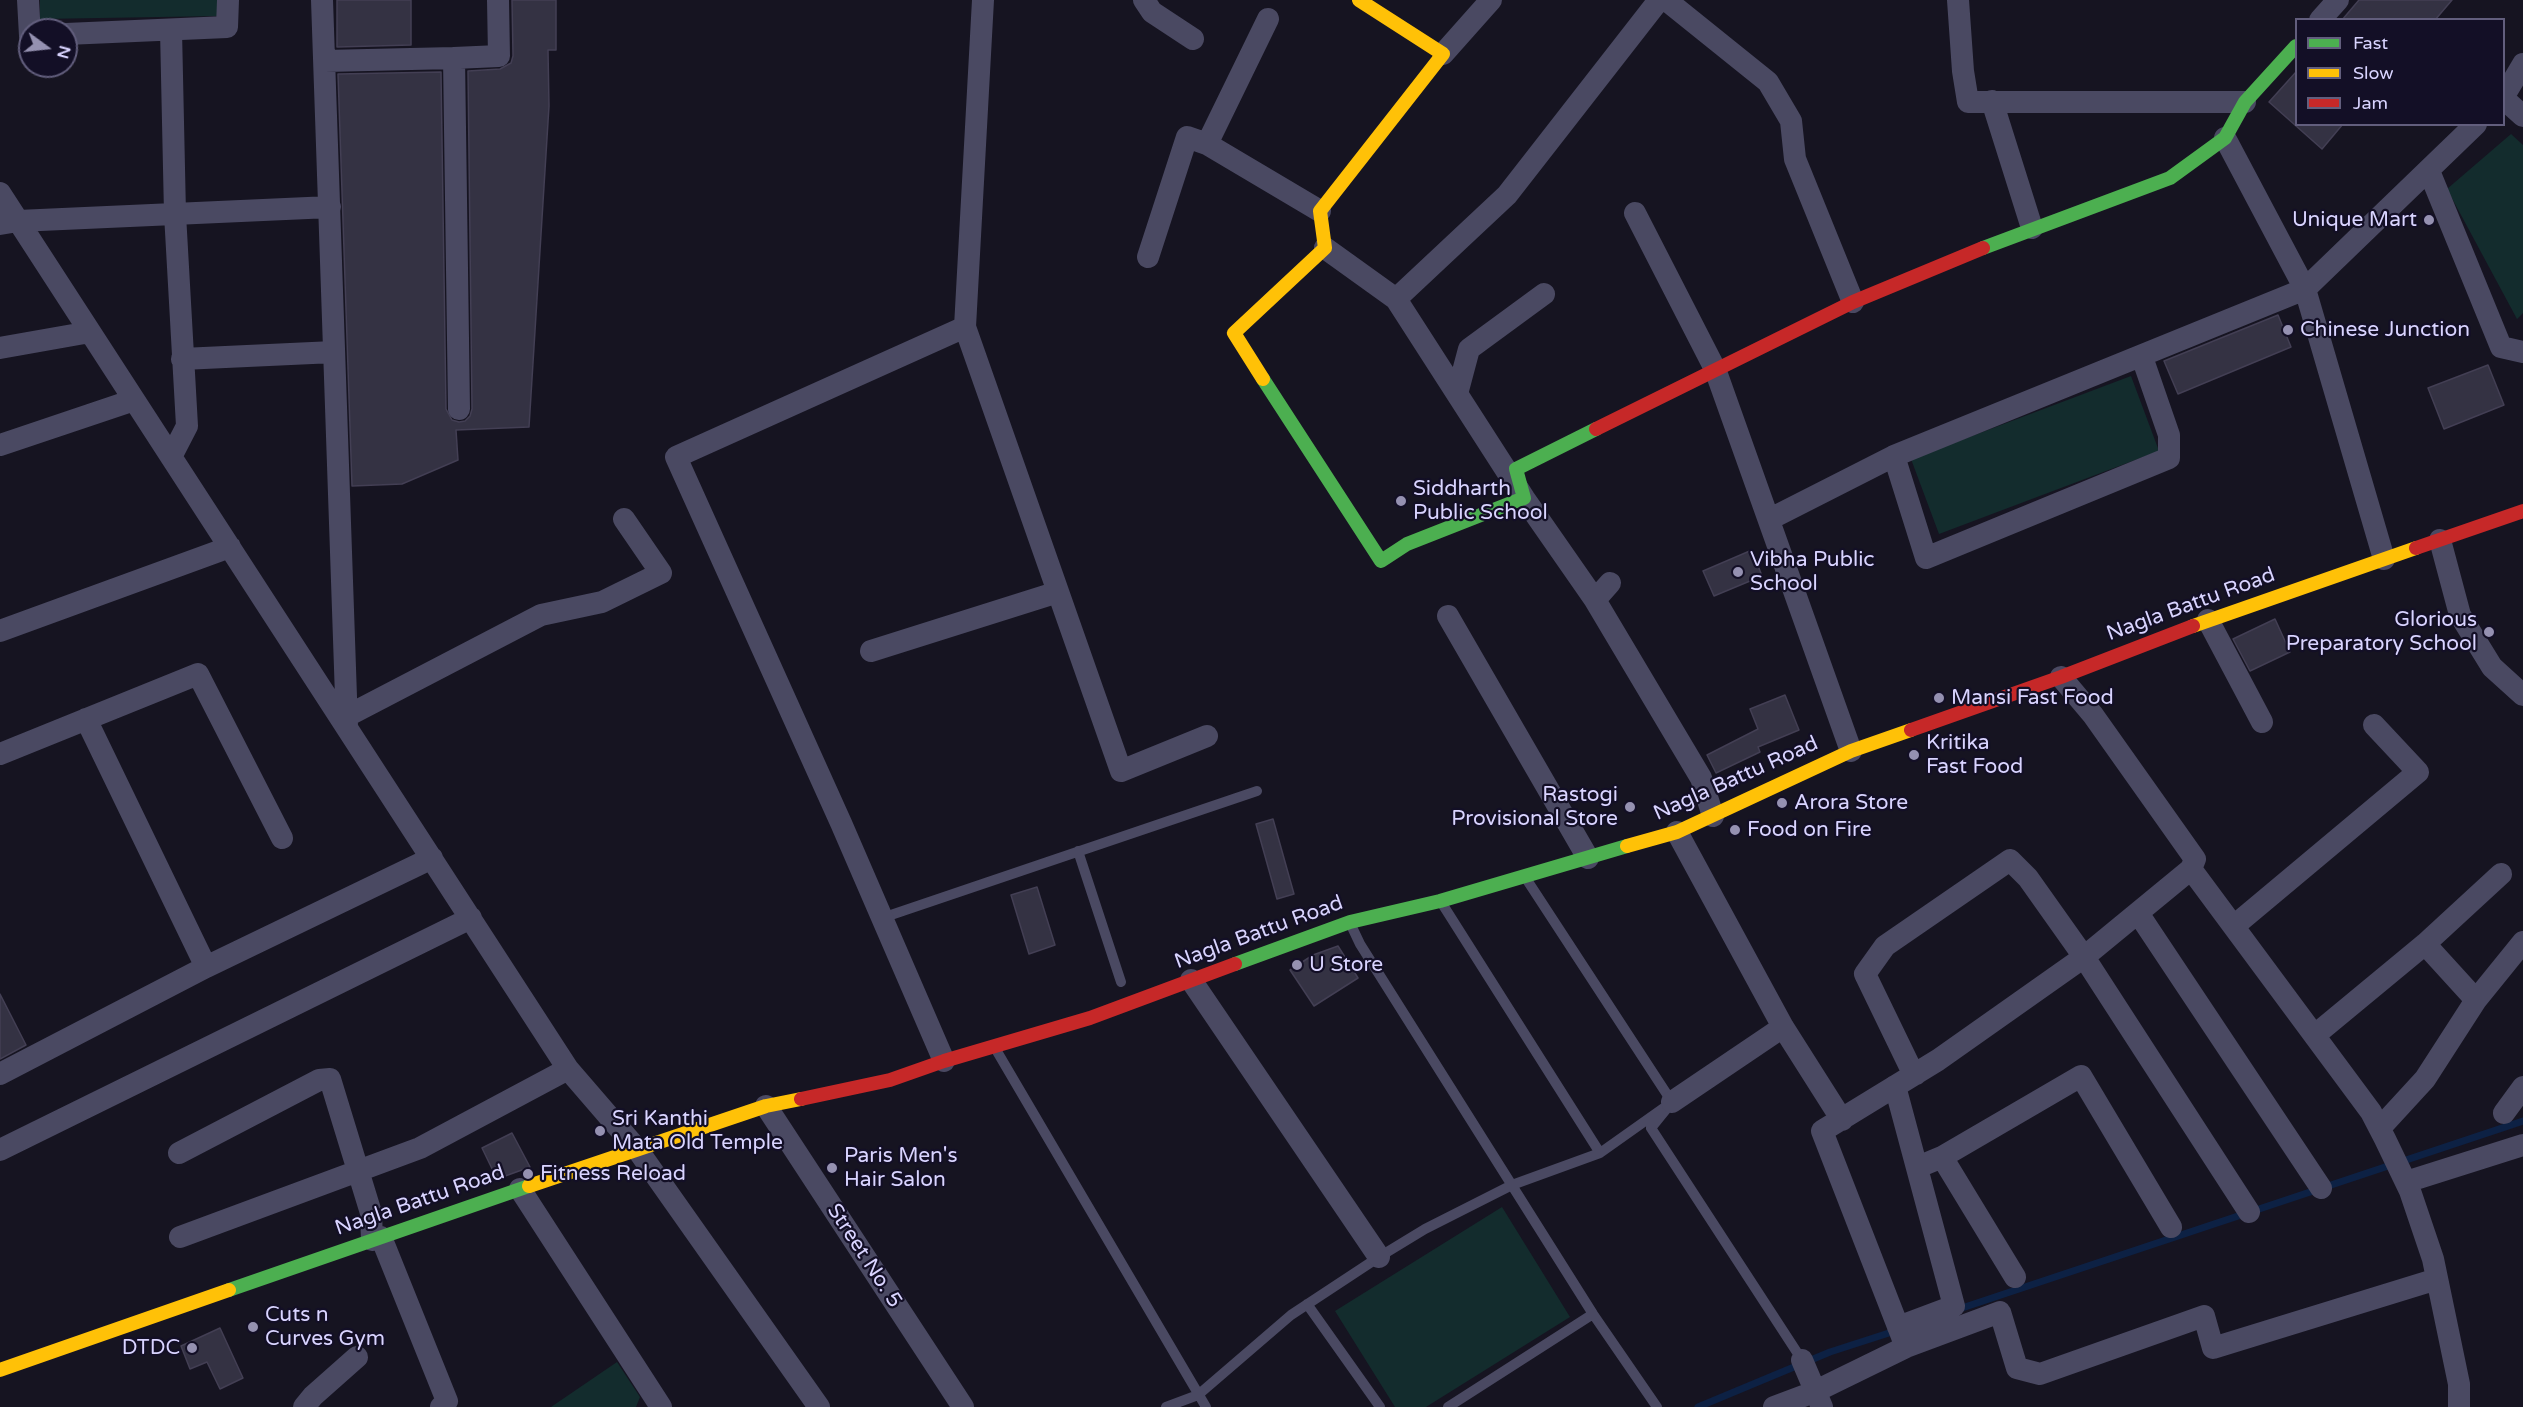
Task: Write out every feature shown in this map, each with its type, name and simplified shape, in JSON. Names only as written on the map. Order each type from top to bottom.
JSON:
[{"type":"street","points":[[28,0],[29,18]]},
{"type":"street","points":[[78,34],[227,27],[228,0]]},
{"type":"street","points":[[322,0],[347,722]]},
{"type":"street","points":[[325,61],[500,56],[498,0]]},
{"type":"street","points":[[982,0],[965,327],[1121,771],[1207,736]]},
{"type":"street","points":[[1144,0],[1152,12],[1193,39]]},
{"type":"street","points":[[1359,0],[1443,54]]},
{"type":"street","points":[[1491,0],[1443,54],[1320,211],[1324,248],[1396,300],[1524,498],[1602,591],[1701,778],[1713,816]]},
{"type":"street","points":[[1396,300],[1507,195],[1659,0]]},
{"type":"street","points":[[1666,0],[1768,82],[1791,121],[1795,159],[1853,302]]},
{"type":"street","points":[[1958,0],[1963,71],[1968,102],[2245,102]]},
{"type":"street","points":[[2322,18],[2338,0]]},
{"type":"street","points":[[1207,144],[1268,19]]},
{"type":"street","points":[[171,30],[175,214],[187,426],[171,457]]},
{"type":"street","points":[[1524,498],[1516,469],[1715,369],[1853,302],[2032,228],[2170,178],[2225,138],[2245,102],[2295,47]]},
{"type":"street","points":[[453,58],[459,409]]},
{"type":"street","points":[[2505,96],[2523,64]]},
{"type":"street","points":[[2505,99],[2523,116]]},
{"type":"street","points":[[1992,101],[2032,228]]},
{"type":"street","points":[[1770,519],[1894,456],[2305,289],[2474,126]]},
{"type":"street","points":[[1148,257],[1187,137],[1207,144],[1320,211]]},
{"type":"street","points":[[2225,138],[2305,289],[2384,559]]},
{"type":"street","points":[[2429,171],[2501,347],[2523,352]]},
{"type":"street","points":[[0,194],[9,222],[90,332],[347,722],[568,1069],[637,1149],[819,1407]]},
{"type":"street","points":[[9,222],[330,207]]},
{"type":"street","points":[[1635,213],[1715,369],[1851,751]]},
{"type":"street","points":[[1324,248],[1234,333],[1290,424],[1381,561],[1407,544],[1524,498]]},
{"type":"street","points":[[1457,394],[1469,349],[1544,294]]},
{"type":"street","points":[[944,1061],[676,457],[965,327]]},
{"type":"street","points":[[0,348],[90,332]]},
{"type":"street","points":[[182,359],[334,352]]},
{"type":"street","points":[[1894,456],[1926,558],[2169,458],[2169,435],[2142,357]]},
{"type":"street","points":[[0,446],[134,400]]},
{"type":"street","name":"Nagla Battu Road","points":[[0,1371],[377,1238],[766,1106],[890,1080],[944,1061],[995,1048],[1090,1018],[1350,922],[1440,901],[1677,832],[1851,751],[2061,677],[2208,620],[2440,540],[2519,518]]},
{"type":"street","points":[[347,722],[541,615],[602,603],[661,573],[624,519]]},
{"type":"street","points":[[2440,540],[2460,615],[2492,667],[2523,695]]},
{"type":"street","points":[[0,631],[230,547]]},
{"type":"street","points":[[871,651],[1058,592]]},
{"type":"street","points":[[1448,616],[1587,858]]},
{"type":"street","points":[[2208,620],[2262,722]]},
{"type":"street","points":[[0,754],[198,674],[282,838]]},
{"type":"street","points":[[1902,1336],[1822,1131],[1916,1074],[2084,957],[2191,869],[2195,859],[2093,715],[2061,677]]},
{"type":"street","points":[[86,719],[206,967]]},
{"type":"street","points":[[2234,926],[2418,772],[2374,725]]},
{"type":"street","points":[[1677,832],[1783,1027],[1842,1120]]},
{"type":"street","points":[[0,1074],[206,967],[432,858]]},
{"type":"street","points":[[1916,1074],[1911,1069],[1865,974],[1885,946],[2010,860],[2028,878],[2084,957],[2249,1212]]},
{"type":"street","points":[[2191,869],[2371,1112],[2405,1180],[2438,1279],[2459,1384],[2459,1407]]},
{"type":"street","points":[[2315,1035],[2425,944],[2501,874]]},
{"type":"street","points":[[2138,913],[2321,1188]]},
{"type":"street","points":[[0,1150],[471,918]]},
{"type":"street","points":[[2382,1134],[2425,1079],[2476,1000],[2523,942]]},
{"type":"street","points":[[2425,944],[2476,1000]]},
{"type":"street","points":[[1191,980],[1379,1257]]},
{"type":"street","points":[[1672,1102],[1783,1027]]},
{"type":"street","points":[[180,1237],[420,1148],[568,1069]]},
{"type":"street","points":[[1918,1167],[1942,1157],[2081,1076],[2171,1227]]},
{"type":"street","points":[[179,1153],[319,1080],[330,1078],[377,1238],[448,1405]]},
{"type":"street","points":[[1774,1407],[1812,1385],[1831,1382],[1902,1336],[1954,1306],[1895,1086]]},
{"type":"street","points":[[2504,1113],[2523,1087]]},
{"type":"street","name":"Street No. 5","points":[[766,1106],[963,1407]]},
{"type":"street","points":[[2405,1180],[2484,1159],[2523,1145]]},
{"type":"street","points":[[1942,1157],[2015,1277]]},
{"type":"street","points":[[520,1189],[661,1407]]},
{"type":"street","points":[[1902,1336],[2000,1312],[2017,1368],[2040,1374],[2204,1316],[2213,1348],[2438,1279]]},
{"type":"street","points":[[304,1407],[357,1357]]},
{"type":"lane","points":[[882,918],[1257,791]]},
{"type":"lane","points":[[1078,850],[1121,982]]},
{"type":"lane","points":[[1523,875],[1672,1102]]},
{"type":"lane","points":[[1440,901],[1600,1153]]},
{"type":"lane","points":[[1350,922],[1360,944],[1593,1314],[1657,1407]]},
{"type":"lane","points":[[995,1048],[1206,1407]]},
{"type":"lane","points":[[1166,1407],[1197,1395],[1291,1315],[1425,1229],[1512,1185],[1600,1153],[1672,1102]]},
{"type":"lane","points":[[1672,1102],[1651,1128],[1812,1385]]},
{"type":"lane","points":[[1307,1304],[1380,1407]]},
{"type":"lane","points":[[1448,1407],[1593,1314]]},
{"type":"green space","points":[[40,0],[219,0],[219,16],[40,18]]},
{"type":"green space","points":[[2511,134],[2523,145],[2523,313],[2517,319],[2447,189]]},
{"type":"green space","points":[[2131,376],[2159,451],[1939,534],[1911,459]]},
{"type":"green space","points":[[1502,1207],[1570,1317],[1426,1407],[1395,1407],[1335,1311]]},
{"type":"green space","points":[[617,1362],[640,1397],[636,1407],[551,1407]]},
{"type":"building","points":[[337,0],[411,0],[411,45],[337,47]]},
{"type":"building","points":[[512,0],[556,0],[556,50],[548,50],[549,106],[529,427],[456,430],[458,460],[402,484],[352,486],[338,74],[441,72],[446,409],[452,420],[465,421],[472,409],[468,71],[500,69],[511,63],[513,56]]},
{"type":"building","points":[[2359,0],[2452,0],[2437,18],[2344,18]]},
{"type":"building","points":[[2295,73],[2295,125],[2269,102]]},
{"type":"building","points":[[2296,126],[2341,126],[2322,149]]},
{"type":"building","points":[[2278,315],[2291,347],[2178,394],[2164,361]]},
{"type":"building","points":[[2488,365],[2504,405],[2444,429],[2428,388]]},
{"type":"building","points":[[1752,550],[1762,576],[1714,596],[1703,571]]},
{"type":"building","points":[[2275,619],[2290,652],[2250,671],[2233,639]]},
{"type":"building","points":[[1785,695],[1799,730],[1758,747],[1760,752],[1716,773],[1707,755],[1758,729],[1750,709]]},
{"type":"building","points":[[1273,819],[1294,894],[1277,899],[1256,824]]},
{"type":"building","points":[[1037,887],[1055,945],[1029,954],[1011,895]]},
{"type":"building","points":[[1338,946],[1358,978],[1314,1006],[1290,970],[1313,955]]},
{"type":"building","points":[[0,994],[26,1045],[0,1059]]},
{"type":"building","points":[[512,1133],[530,1167],[497,1179],[482,1148]]},
{"type":"building","points":[[220,1328],[243,1378],[220,1389],[207,1362],[190,1369],[181,1346]]},
{"type":"waterway","points":[[1956,1310],[2523,1121]]},
{"type":"waterway","points":[[1698,1407],[1830,1352],[1895,1331]]},
{"type":"traffic: fast","points":[[1983,248],[2170,178],[2225,138],[2245,102],[2295,47]]},
{"type":"traffic: fast","points":[[1263,379],[1381,561],[1407,544],[1524,498],[1516,469],[1596,429]]},
{"type":"traffic: fast","points":[[1235,964],[1350,922],[1440,901],[1627,846]]},
{"type":"traffic: fast","points":[[229,1290],[529,1186]]},
{"type":"traffic: slow","points":[[1263,379],[1234,333],[1325,248],[1320,211],[1443,54],[1359,0]]},
{"type":"traffic: slow","points":[[2193,626],[2416,548]]},
{"type":"traffic: slow","points":[[1627,846],[1677,832],[1851,751],[1911,730]]},
{"type":"traffic: slow","points":[[529,1186],[766,1106],[801,1099]]},
{"type":"traffic: slow","points":[[0,1370],[229,1290]]},
{"type":"traffic: jam","points":[[1596,429],[1853,302],[1983,248]]},
{"type":"traffic: jam","points":[[2416,548],[2523,511]]},
{"type":"traffic: jam","points":[[1911,730],[2061,677],[2193,626]]},
{"type":"traffic: jam","points":[[801,1099],[890,1080],[944,1061],[1090,1018],[1235,964]]},
{"type":"place","name":"Unique Mart","points":[[2429,220]]},
{"type":"place","name":"Chinese Junction","points":[[2288,330]]},
{"type":"place","name":"Siddharth Public School","points":[[1401,501]]},
{"type":"place","name":"Vibha Public School","points":[[1738,572]]},
{"type":"place","name":"Glorious Preparatory School","points":[[2489,632]]},
{"type":"place","name":"Mansi Fast Food","points":[[1939,698]]},
{"type":"place","name":"Kritika Fast Food","points":[[1914,755]]},
{"type":"place","name":"Arora Store","points":[[1782,803]]},
{"type":"place","name":"Rastogi Provisional Store","points":[[1630,807]]},
{"type":"place","name":"Food on Fire","points":[[1735,830]]},
{"type":"place","name":"U Store","points":[[1297,965]]},
{"type":"place","name":"Sri Kanthi Mata Old Temple","points":[[600,1131]]},
{"type":"place","name":"Paris Men's Hair Salon","points":[[832,1168]]},
{"type":"place","name":"Fitness Reload","points":[[528,1174]]},
{"type":"place","name":"Cuts n Curves Gym","points":[[253,1327]]},
{"type":"place","name":"DTDC","points":[[192,1348]]}]
